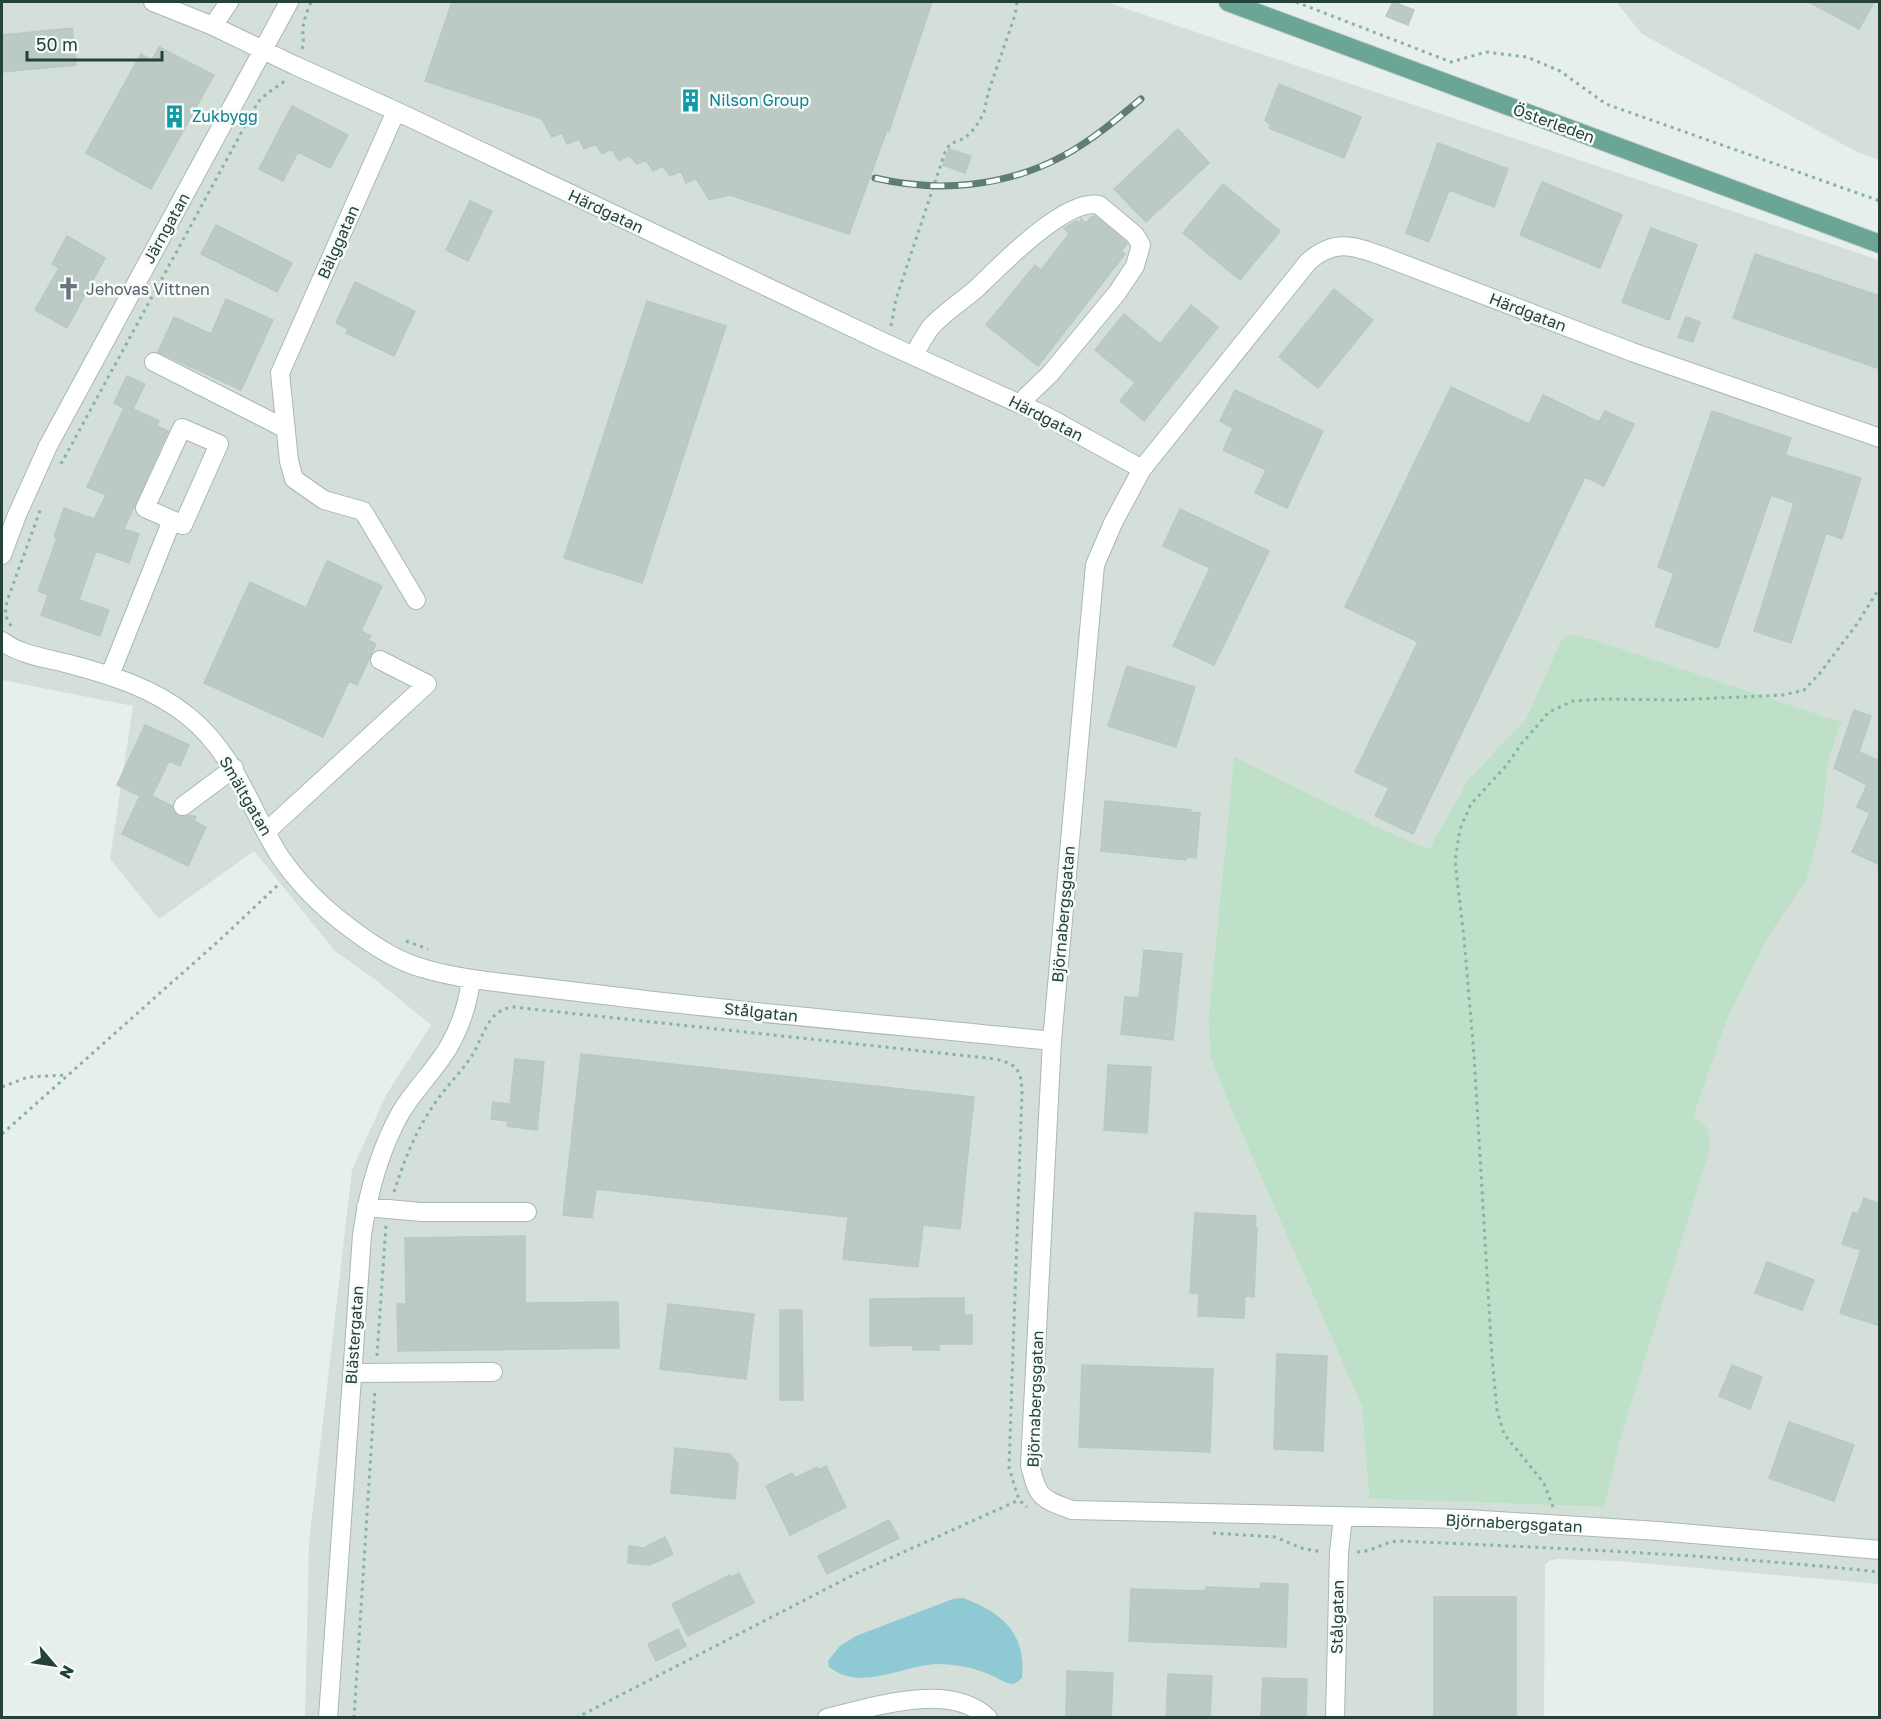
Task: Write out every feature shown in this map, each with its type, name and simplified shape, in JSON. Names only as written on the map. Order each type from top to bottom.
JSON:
[{"type":"main road","name":"Österleden","points":[[1228,2],[1880,244]]},
{"type":"street","name":"Härdgatan","points":[[153,2],[213,26],[1044,415],[1142,469],[1308,262],[1318,253],[1337,245],[1385,256],[1632,352],[1880,438]]},
{"type":"street","points":[[213,26],[230,2]]},
{"type":"street","name":"Järngatan","points":[[2,555],[48,446],[288,2]]},
{"type":"street","name":"Bälggatan","points":[[286,429],[280,374],[396,111]]},
{"type":"street","points":[[914,356],[930,329],[942,316],[1036,233],[1074,209],[1092,204],[1099,206],[1135,235],[1141,245],[1138,260],[1117,293],[1050,374],[1026,397],[1024,406]]},
{"type":"street","points":[[154,362],[286,429],[289,461],[294,479],[324,500],[363,511],[416,600]]},
{"type":"street","points":[[182,428],[219,444],[183,525],[172,520],[145,508],[182,428]]},
{"type":"street","name":"Björnabergsgatan","points":[[1142,469],[1113,523],[1095,565],[1052,1041],[1030,1465],[1036,1489],[1048,1501],[1072,1510],[1466,1519],[1879,1546]]},
{"type":"street","points":[[110,675],[172,520]]},
{"type":"street","name":"Smältgatan","points":[[2,641],[21,652],[110,675],[170,702],[191,718],[234,768],[279,855],[319,902],[348,927],[392,956],[421,968],[471,979]]},
{"type":"street","points":[[267,831],[427,684],[380,660]]},
{"type":"street","points":[[183,806],[234,768]]},
{"type":"street","name":"Stålgatan","points":[[471,979],[671,1003],[1052,1041]]},
{"type":"street","name":"Blästergatan","points":[[328,1718],[351,1373],[366,1207],[381,1158],[401,1113],[447,1050],[460,1025],[468,1000],[471,979]]},
{"type":"street","points":[[366,1207],[421,1212],[527,1212]]},
{"type":"street","points":[[351,1373],[493,1372]]},
{"type":"street","name":"Stålgatan","points":[[1335,1718],[1339,1552],[1343,1517]]},
{"type":"street","points":[[827,1718],[900,1701],[930,1698],[969,1705],[984,1713],[988,1718]]},
{"type":"path","points":[[294,65],[304,45],[305,15],[311,2]]},
{"type":"path","points":[[891,327],[897,299],[945,152],[950,144],[965,138],[975,128],[984,113],[990,85],[1015,15],[1017,2]]},
{"type":"path","points":[[1296,2],[1451,62],[1486,52],[1527,57],[1560,71],[1606,104],[1880,201]]},
{"type":"path","points":[[1554,1524],[1553,1504],[1544,1483],[1504,1434],[1497,1410],[1472,1032],[1455,861],[1460,829],[1471,804],[1506,766],[1522,743],[1549,712],[1573,701],[1772,696],[1804,690],[1851,632],[1880,587]]},
{"type":"path","points":[[2,1134],[224,936],[292,872]]},
{"type":"path","points":[[397,938],[432,951]]},
{"type":"path","points":[[354,1718],[386,1226],[402,1166],[415,1138],[436,1101],[476,1050],[492,1019],[498,1011],[504,1008],[513,1007],[996,1059],[1011,1063],[1021,1073],[1022,1092],[1009,1468],[1018,1500],[1030,1509]]},
{"type":"path","points":[[2,1087],[28,1077],[69,1075]]},
{"type":"path","points":[[576,1718],[857,1573],[1018,1500]]},
{"type":"path","points":[[1204,1532],[1275,1537],[1304,1549],[1339,1552],[1363,1552],[1387,1541],[1398,1541],[1652,1552],[1880,1572]]},
{"type":"shaded area","points":[[2,2],[1106,2],[1879,260],[1879,1584],[1617,1561],[1557,1559],[1549,1561],[1545,1565],[1544,1717],[305,1717],[309,1543],[352,1170],[386,1095],[431,1025],[376,980],[335,951],[254,851],[159,919],[110,859],[133,706],[2,680]],"holes":[[[1570,634],[1592,639],[1840,722],[1828,763],[1822,822],[1807,879],[1768,937],[1727,1019],[1694,1116],[1708,1128],[1655,1327],[1619,1444],[1605,1507],[1369,1499],[1362,1407],[1211,1058],[1208,1022],[1234,758],[1379,828],[1429,849],[1469,778],[1525,721],[1562,638]]]},
{"type":"shaded area","points":[[1616,2],[1879,2],[1879,160],[1857,152],[1642,34]]},
{"type":"green space","points":[[1570,634],[1592,639],[1841,722],[1828,763],[1822,822],[1807,879],[1768,937],[1727,1019],[1694,1116],[1708,1128],[1710,1148],[1619,1444],[1605,1507],[1369,1499],[1362,1407],[1211,1058],[1208,1022],[1234,757],[1379,828],[1429,849],[1469,778],[1525,721],[1562,638]]},
{"type":"water","points":[[963,1598],[990,1610],[1009,1627],[1016,1637],[1022,1662],[1022,1678],[1016,1683],[1011,1684],[989,1674],[961,1666],[936,1664],[868,1678],[842,1674],[829,1667],[828,1661],[840,1646],[856,1636],[953,1599]]},
{"type":"building","name":"Nilson Group","points":[[452,2],[932,2],[889,131],[887,130],[849,234],[730,195],[709,200],[696,178],[686,183],[681,171],[670,176],[663,166],[653,171],[646,160],[637,164],[629,155],[619,161],[612,149],[602,154],[596,144],[584,149],[579,139],[567,144],[562,133],[552,137],[542,119],[425,81]]},
{"type":"building","points":[[1393,2],[1414,10],[1408,25],[1386,16]]},
{"type":"building","points":[[1809,2],[1874,2],[1859,29]]},
{"type":"building","points":[[72,28],[76,65],[2,72],[2,35]]},
{"type":"building","name":"Zukbygg","points":[[159,47],[214,75],[151,189],[86,153],[141,54],[152,60]]},
{"type":"building","points":[[1279,84],[1361,117],[1344,158],[1269,128],[1271,125],[1265,120]]},
{"type":"building","points":[[292,106],[348,135],[330,168],[298,152],[283,181],[259,169]]},
{"type":"building","points":[[1178,129],[1209,163],[1146,222],[1114,189]]},
{"type":"building","points":[[1438,143],[1508,169],[1494,207],[1449,190],[1429,242],[1406,233]]},
{"type":"building","points":[[949,149],[971,156],[965,173],[943,165]]},
{"type":"building","points":[[1542,182],[1622,215],[1600,268],[1520,235]]},
{"type":"building","points":[[1223,184],[1280,231],[1240,280],[1183,233]]},
{"type":"building","points":[[470,201],[492,211],[468,261],[446,250]]},
{"type":"building","points":[[1095,216],[1126,242],[1127,244],[1121,251],[1125,254],[1038,366],[986,325],[1035,265],[1041,270],[1069,234],[1064,228],[1077,221],[1079,223],[1081,219],[1086,223]]},
{"type":"building","points":[[216,225],[292,263],[277,292],[201,254]]},
{"type":"building","points":[[1651,228],[1697,245],[1669,320],[1622,302]]},
{"type":"building","name":"Jehovas Vittnen","points":[[67,236],[105,258],[67,328],[35,310],[59,268],[52,264]]},
{"type":"building","points":[[1755,254],[1880,296],[1880,369],[1733,318]]},
{"type":"building","points":[[355,282],[415,311],[394,356],[346,333],[348,329],[336,323]]},
{"type":"building","points":[[1334,289],[1373,320],[1318,388],[1279,357]]},
{"type":"building","points":[[226,299],[273,320],[241,390],[158,352],[174,317],[211,334]]},
{"type":"building","points":[[647,301],[726,326],[642,583],[564,558]]},
{"type":"building","points":[[1191,305],[1218,327],[1144,421],[1120,401],[1135,383],[1095,350],[1124,314],[1160,344]]},
{"type":"building","points":[[1686,317],[1700,322],[1693,342],[1678,337]]},
{"type":"building","points":[[127,376],[145,384],[133,409],[159,421],[157,426],[168,431],[124,529],[139,534],[129,563],[96,551],[79,600],[109,610],[100,636],[41,615],[48,595],[38,591],[57,538],[54,537],[64,508],[94,519],[106,495],[87,487],[124,408],[114,403]]},
{"type":"building","points":[[1451,387],[1529,424],[1543,395],[1599,422],[1605,411],[1634,424],[1604,486],[1585,477],[1413,834],[1375,816],[1389,788],[1355,772],[1418,642],[1345,607]]},
{"type":"building","points":[[1235,390],[1323,431],[1287,508],[1255,493],[1266,470],[1223,450],[1233,428],[1220,421]]},
{"type":"building","points":[[1712,411],[1791,438],[1785,455],[1861,478],[1842,539],[1826,533],[1791,643],[1754,631],[1794,503],[1771,495],[1718,648],[1655,626],[1674,573],[1658,567]]},
{"type":"building","points":[[1180,509],[1269,551],[1214,665],[1173,646],[1210,568],[1163,546]]},
{"type":"building","points":[[327,561],[382,586],[361,631],[371,636],[368,640],[376,644],[357,685],[349,681],[323,737],[204,683],[250,582],[306,608]]},
{"type":"building","points":[[1127,666],[1195,687],[1176,747],[1108,726]]},
{"type":"building","points":[[1854,710],[1871,716],[1859,752],[1877,760],[1880,755],[1880,865],[1852,852],[1870,813],[1857,807],[1867,785],[1834,768]]},
{"type":"building","points":[[145,725],[189,745],[180,766],[169,761],[152,796],[172,806],[178,816],[196,817],[194,821],[206,827],[188,866],[122,834],[140,796],[117,785]]},
{"type":"building","points":[[1105,801],[1191,810],[1190,812],[1200,813],[1196,858],[1186,857],[1186,860],[1101,851]]},
{"type":"building","points":[[1144,950],[1182,954],[1173,1040],[1121,1034],[1125,997],[1139,998]]},
{"type":"building","points":[[581,1054],[974,1097],[960,1229],[923,1225],[918,1267],[843,1259],[848,1217],[596,1189],[592,1218],[563,1215]]},
{"type":"building","points":[[515,1059],[544,1062],[537,1130],[507,1126],[508,1121],[491,1119],[493,1102],[510,1104]]},
{"type":"building","points":[[1108,1065],[1151,1067],[1147,1133],[1104,1130]]},
{"type":"building","points":[[1864,1198],[1880,1204],[1880,1326],[1840,1313],[1861,1250],[1842,1244],[1853,1212],[1858,1214]]},
{"type":"building","points":[[1195,1213],[1256,1216],[1254,1297],[1245,1296],[1244,1318],[1198,1316],[1199,1294],[1190,1293]]},
{"type":"building","points":[[525,1236],[525,1303],[618,1302],[619,1348],[398,1351],[397,1304],[406,1304],[405,1238]]},
{"type":"building","points":[[1767,1262],[1814,1280],[1802,1310],[1755,1293]]},
{"type":"building","points":[[964,1298],[964,1315],[972,1315],[972,1344],[939,1344],[939,1350],[913,1350],[913,1345],[870,1346],[870,1299]]},
{"type":"building","points":[[668,1304],[754,1314],[746,1379],[660,1369]]},
{"type":"building","points":[[780,1310],[802,1310],[803,1400],[780,1400]]},
{"type":"building","points":[[1277,1354],[1327,1356],[1323,1451],[1274,1449]]},
{"type":"building","points":[[1082,1365],[1213,1369],[1210,1452],[1079,1447]]},
{"type":"building","points":[[1732,1365],[1762,1377],[1750,1409],[1719,1396]]},
{"type":"building","points":[[1789,1422],[1854,1445],[1834,1501],[1769,1478]]},
{"type":"building","points":[[675,1448],[730,1454],[738,1464],[735,1499],[671,1493]]},
{"type":"building","points":[[826,1466],[846,1507],[790,1535],[766,1486],[792,1473],[795,1478],[817,1467],[818,1470]]},
{"type":"building","points":[[889,1520],[899,1538],[827,1574],[818,1556]]},
{"type":"building","points":[[665,1537],[673,1554],[650,1565],[628,1563],[629,1546],[644,1548]]},
{"type":"building","points":[[739,1573],[754,1603],[688,1636],[672,1604],[730,1575],[732,1577]]},
{"type":"building","points":[[1261,1583],[1288,1584],[1286,1647],[1129,1641],[1131,1589],[1206,1591],[1206,1587],[1260,1589]]},
{"type":"building","points":[[1434,1597],[1516,1597],[1516,1718],[1434,1718]]},
{"type":"building","points":[[678,1629],[686,1646],[656,1661],[648,1644]]},
{"type":"building","points":[[1067,1671],[1113,1673],[1111,1718],[1066,1718]]},
{"type":"building","points":[[1168,1674],[1212,1676],[1210,1718],[1166,1718]]},
{"type":"building","points":[[1263,1678],[1307,1679],[1306,1718],[1261,1718]]},
{"type":"railway","points":[[875,178],[899,183],[947,186],[995,181],[1018,175],[1073,150],[1103,130],[1141,99]]},
{"type":"place","name":"Nilson Group","points":[[691,100]]},
{"type":"place","name":"Zukbygg","points":[[174,116]]},
{"type":"place","name":"Jehovas Vittnen","points":[[68,289]]}]
